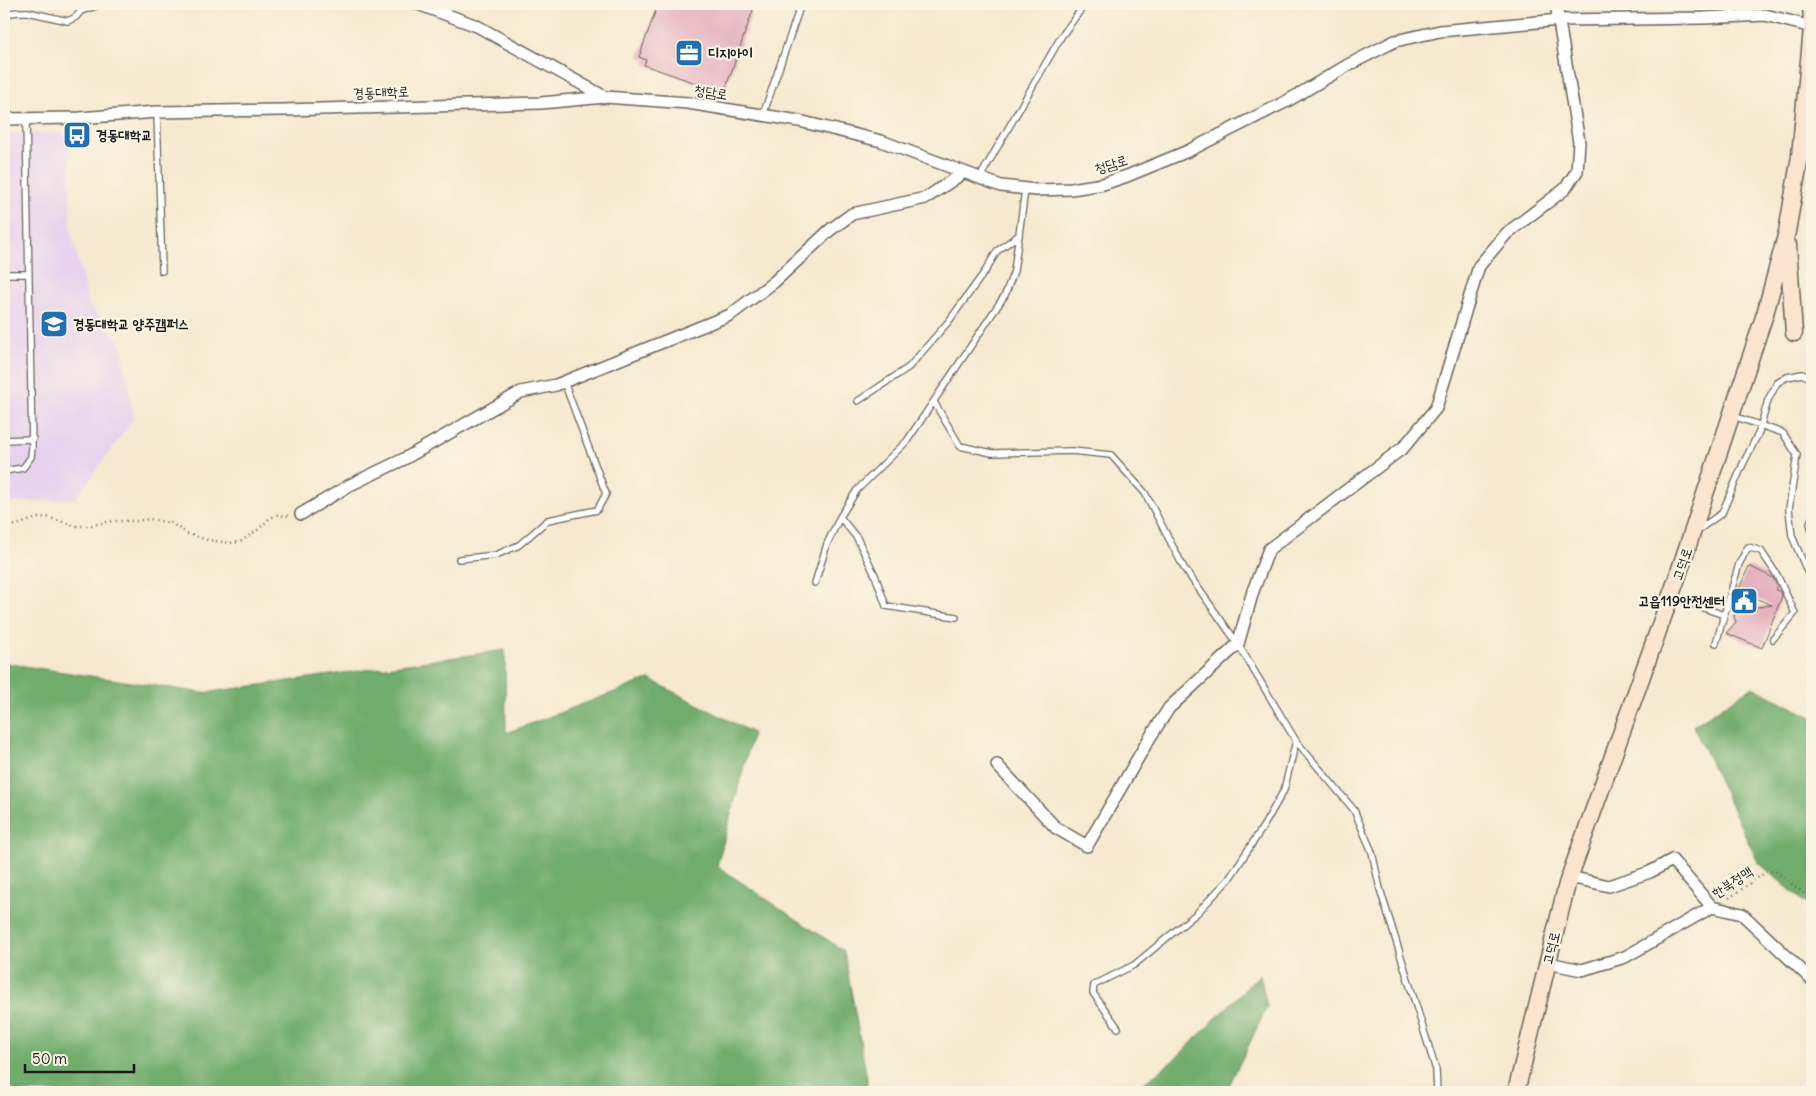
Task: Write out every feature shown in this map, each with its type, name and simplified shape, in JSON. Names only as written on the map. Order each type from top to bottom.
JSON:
[{"type":"main road","name":"고덕로","points":[[1516,1092],[1570,877],[1671,596],[1765,314],[1787,232],[1800,156],[1812,27],[1812,4]]},
{"type":"main road","points":[[1787,232],[1794,333]]},
{"type":"street","name":"청담로","points":[[418,4],[477,26],[605,97],[688,103],[798,121],[881,141],[979,179],[1001,186],[1025,190],[1071,189],[1103,184],[1127,176],[1188,151],[1289,100],[1348,65],[1395,41],[1440,31],[1560,20],[1765,15],[1812,27]]},
{"type":"street","points":[[997,765],[1056,828],[1087,846],[1169,708],[1238,644],[1268,548],[1404,447],[1436,408],[1479,266],[1507,233],[1565,189],[1577,171],[1579,142],[1556,4]]},
{"type":"street","name":"경동대학로","points":[[4,118],[79,118],[157,112],[531,103],[605,97]]},
{"type":"street","points":[[301,514],[350,485],[404,459],[521,392],[564,382],[730,314],[774,282],[830,230],[852,214],[926,198],[964,173]]},
{"type":"street","points":[[1570,877],[1609,886],[1650,872],[1672,860],[1712,907],[1742,914],[1812,980]]},
{"type":"street","points":[[1548,963],[1582,970],[1625,957],[1712,907]]},
{"type":"lane","points":[[763,115],[801,4]]},
{"type":"lane","points":[[979,179],[1061,37],[1085,4]]},
{"type":"lane","points":[[4,14],[28,12],[68,21],[81,12],[98,6],[111,5]]},
{"type":"lane","points":[[157,112],[162,271]]},
{"type":"lane","points":[[4,470],[23,468],[31,457],[33,439],[26,118]]},
{"type":"lane","points":[[815,583],[827,544],[840,516],[857,490],[907,441],[1005,295],[1014,271],[1025,190]]},
{"type":"lane","points":[[858,401],[908,368],[949,320],[997,252],[1019,235]]},
{"type":"lane","points":[[4,274],[29,274]]},
{"type":"lane","points":[[1692,534],[1722,513],[1761,426],[1768,400],[1777,383],[1786,377],[1802,374],[1812,378]]},
{"type":"lane","points":[[459,559],[496,555],[519,545],[548,520],[597,510],[606,494],[564,382]]},
{"type":"lane","points":[[934,402],[960,446],[992,453],[1072,451],[1111,455],[1145,493],[1184,568],[1238,644],[1296,741],[1354,810],[1372,852],[1380,889],[1436,1070],[1437,1092]]},
{"type":"lane","points":[[1731,415],[1783,433],[1797,455],[1789,509],[1792,536],[1812,583]]},
{"type":"lane","points":[[4,440],[33,439]]},
{"type":"lane","points":[[840,516],[857,538],[875,575],[886,606],[956,617]]},
{"type":"lane","points":[[1812,518],[1810,524],[1812,532]]},
{"type":"lane","points":[[1716,643],[1739,564],[1748,547],[1761,551],[1777,575],[1795,613],[1773,638]]},
{"type":"lane","points":[[1671,596],[1724,615]]},
{"type":"lane","points":[[1118,1028],[1093,993],[1094,984],[1134,965],[1197,913],[1229,879],[1263,827],[1284,790],[1296,741]]},
{"type":"path","points":[[4,526],[17,525],[37,518],[47,517],[76,526],[88,526],[112,521],[136,522],[150,520],[170,522],[188,534],[208,540],[230,543],[240,542],[259,530],[269,519],[277,515],[301,514]]},
{"type":"path","name":"한북정맥","points":[[1712,907],[1766,872],[1775,871],[1812,900]]},
{"type":"shaded area","name":"경동대학교 양주캠퍼스","points":[[4,133],[69,133],[71,231],[89,305],[121,344],[134,418],[76,498],[4,504]]},
{"type":"green space","points":[[505,650],[506,733],[649,679],[753,733],[717,866],[844,951],[867,1079],[867,1092],[4,1092],[4,663],[204,693]]},
{"type":"green space","points":[[1752,687],[1812,717],[1812,909],[1758,862],[1693,726]]},
{"type":"green space","points":[[1260,974],[1267,1007],[1226,1092],[1132,1092],[1174,1060]]},
{"type":"building","name":"디지아이","points":[[658,4],[755,4],[724,93],[644,65],[646,60],[639,57]]},
{"type":"building","points":[[1749,566],[1773,578],[1777,586],[1775,590],[1779,591],[1782,596],[1762,648],[1726,633],[1736,622],[1734,616],[1736,610],[1772,605],[1738,591]]},
{"type":"place","name":"디지아이","points":[[689,53]]},
{"type":"place","name":"경동대학교","points":[[77,135]]},
{"type":"place","name":"경동대학교 양주캠퍼스","points":[[54,324]]},
{"type":"place","name":"고읍119안전센터","points":[[1744,601]]}]
